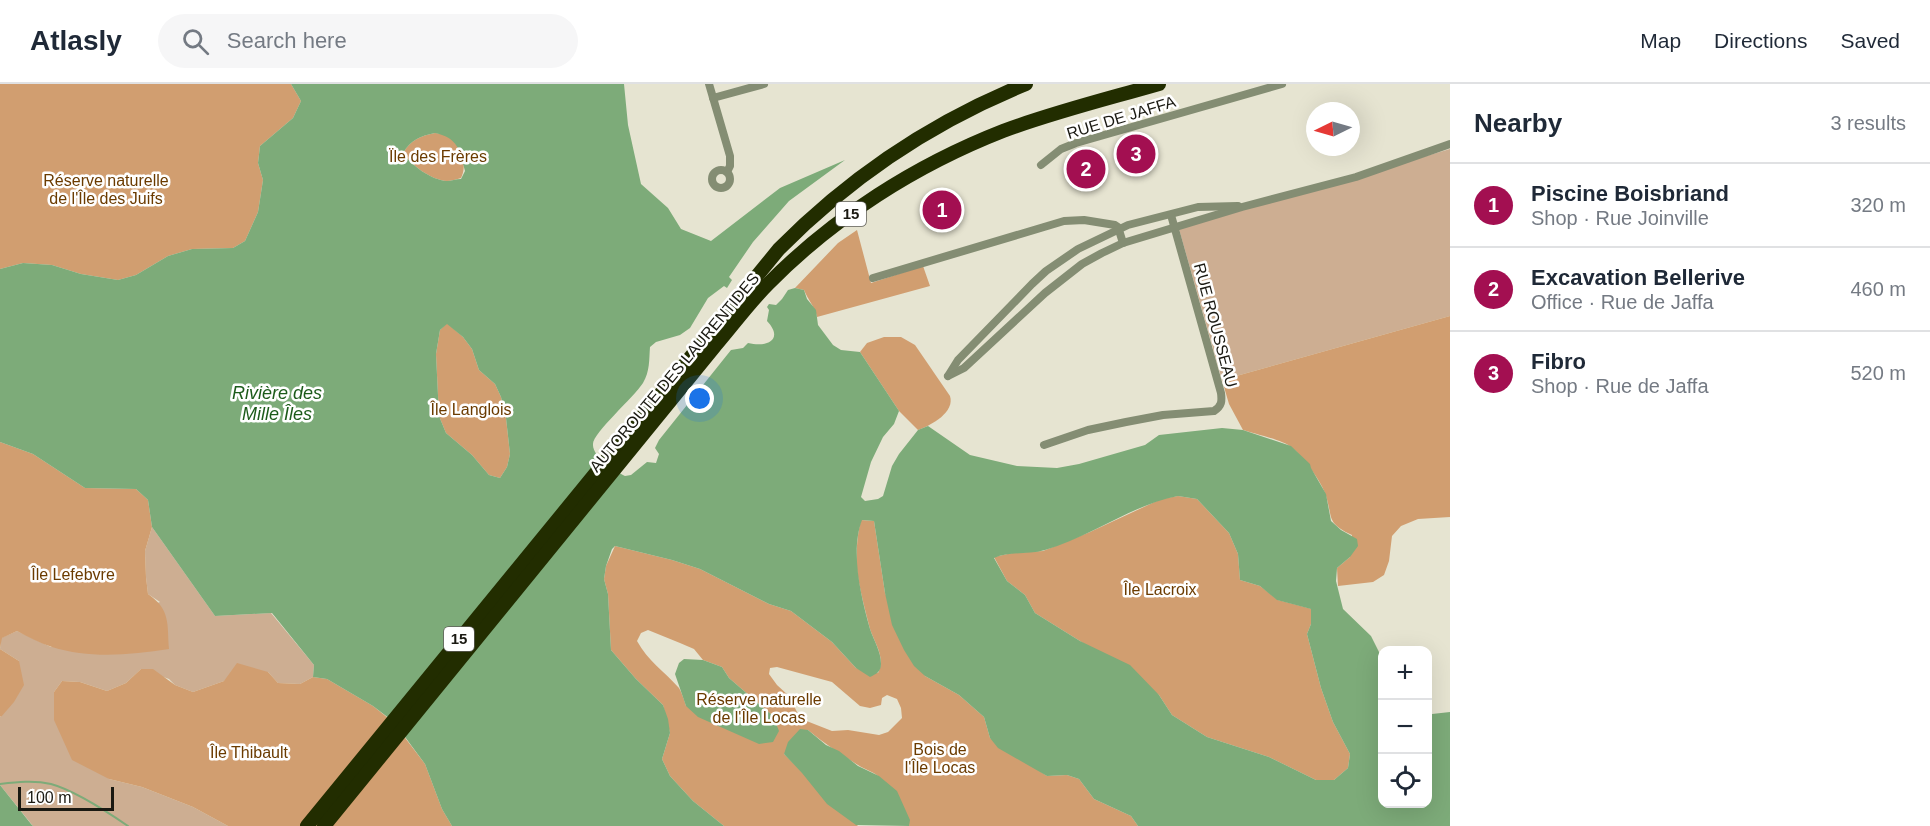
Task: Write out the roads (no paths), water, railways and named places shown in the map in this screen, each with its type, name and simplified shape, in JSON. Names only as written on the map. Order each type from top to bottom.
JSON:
[{"type":"highway","name":"AUTOROUTE DES LAURENTIDES","points":[[324,826],[617,456],[763,267],[793,234],[872,167],[928,131],[982,103],[1026,84]]},
{"type":"highway","name":"AUTOROUTE DES LAURENTIDES","points":[[307,826],[617,456],[760,292],[807,249],[859,208],[926,166],[996,134],[1042,117],[1160,84]]},
{"type":"street","points":[[709,84],[730,156],[730,168],[727,172]]},
{"type":"street","points":[[714,98],[764,84]]},
{"type":"street","name":"RUE DE JAFFA","points":[[1041,165],[1061,149],[1076,142],[1282,84]]},
{"type":"street","points":[[1242,207],[1235,205],[1198,207],[1128,225],[1078,249],[1046,271],[1032,284],[958,360],[948,376],[964,368],[1045,293],[1082,264],[1123,243],[1242,207],[1356,177],[1450,144]]},
{"type":"street","name":"RUE ROUSSEAU","points":[[1044,445],[1088,430],[1163,415],[1214,411],[1219,408],[1222,401],[1221,393],[1171,214]]},
{"type":"street","points":[[873,278],[1064,221],[1084,220],[1115,225],[1123,243]]},
{"type":"street","points":[[1032,284],[1045,293]]},
{"type":"water","name":"Rivière des Mille Îles","points":[[291,84],[624,84],[628,125],[641,184],[668,208],[681,229],[711,241],[780,188],[845,160],[789,201],[753,242],[729,277],[732,280],[727,288],[724,286],[708,298],[690,328],[680,335],[656,342],[650,347],[648,370],[643,383],[595,439],[594,449],[600,459],[625,476],[631,475],[647,462],[656,463],[659,454],[655,448],[659,440],[731,350],[743,348],[748,343],[762,344],[771,341],[774,333],[767,321],[769,310],[767,307],[769,304],[776,305],[788,290],[795,288],[804,290],[807,299],[816,310],[818,325],[833,345],[841,350],[860,352],[899,411],[894,424],[883,437],[871,462],[861,497],[865,501],[883,496],[892,466],[899,454],[918,430],[928,426],[970,455],[1017,466],[1057,468],[1079,464],[1145,445],[1159,435],[1222,428],[1243,430],[1291,446],[1310,464],[1326,494],[1331,521],[1357,539],[1358,546],[1350,557],[1337,568],[1336,581],[1343,609],[1371,636],[1378,650],[1378,808],[1432,808],[1432,714],[1450,712],[1450,826],[1138,826],[1131,816],[1094,799],[1079,779],[1067,775],[1047,776],[998,748],[990,738],[984,717],[959,695],[925,676],[914,666],[892,625],[874,521],[862,520],[857,546],[860,589],[870,629],[881,659],[879,671],[870,677],[856,668],[832,642],[791,611],[769,604],[700,569],[615,546],[612,549],[604,579],[608,594],[611,650],[663,705],[670,733],[662,759],[670,776],[693,801],[724,826],[452,826],[442,809],[425,764],[394,722],[373,706],[327,679],[313,677],[314,665],[272,613],[215,616],[152,527],[148,500],[136,489],[85,488],[33,454],[0,442],[0,269],[23,263],[52,265],[81,274],[118,280],[136,275],[168,256],[192,249],[233,248],[245,241],[258,212],[263,180],[258,163],[260,146],[293,118],[301,101]],"holes":[[[435,133],[443,135],[457,146],[465,171],[461,179],[447,181],[434,178],[416,167],[403,153],[416,139]],[[447,324],[463,337],[472,349],[479,370],[495,384],[501,397],[510,454],[507,467],[500,478],[489,475],[472,455],[446,433],[439,416],[436,354],[440,330]],[[1178,496],[1197,499],[1229,533],[1238,554],[1240,580],[1260,586],[1277,600],[1311,609],[1311,624],[1307,634],[1321,688],[1333,722],[1350,754],[1348,768],[1334,780],[1316,780],[1269,757],[1207,737],[1172,715],[1159,695],[1130,665],[1080,641],[1035,613],[1025,595],[1007,581],[994,558],[1006,554],[1045,550],[1079,537],[1144,506]]]},
{"type":"water","points":[[684,659],[703,660],[722,667],[729,678],[773,716],[779,731],[773,742],[759,744],[698,717],[686,706],[675,674],[679,663]]},
{"type":"water","points":[[800,729],[808,730],[858,766],[879,776],[897,791],[910,820],[909,826],[856,825],[827,804],[784,754],[788,742]]},
{"type":"water","points":[[0,785],[31,824],[33,826],[0,826]]},
{"type":"waterway","points":[[0,784],[19,782],[51,784],[80,796],[128,826]]},
{"type":"place","name":"Fibro","points":[[1136,154]]},
{"type":"place","name":"Excavation Bellerive","points":[[1086,169]]},
{"type":"place","name":"Piscine Boisbriand","points":[[942,210]]},
{"type":"park label","name":"Ïle des Frères","points":[[438,156]]},
{"type":"park label","name":"Réserve naturelle de l'Île des Juifs","points":[[106,189]]},
{"type":"park label","name":"Île Langlois","points":[[471,409]]},
{"type":"park label","name":"Île Lefebvre","points":[[73,574]]},
{"type":"park label","name":"Île Lacroix","points":[[1160,589]]},
{"type":"park label","name":"Réserve naturelle de l'Île Locas","points":[[759,708]]},
{"type":"park label","name":"Île Thibault","points":[[249,752]]},
{"type":"park label","name":"Bois de l'Île Locas","points":[[940,758]]}]
